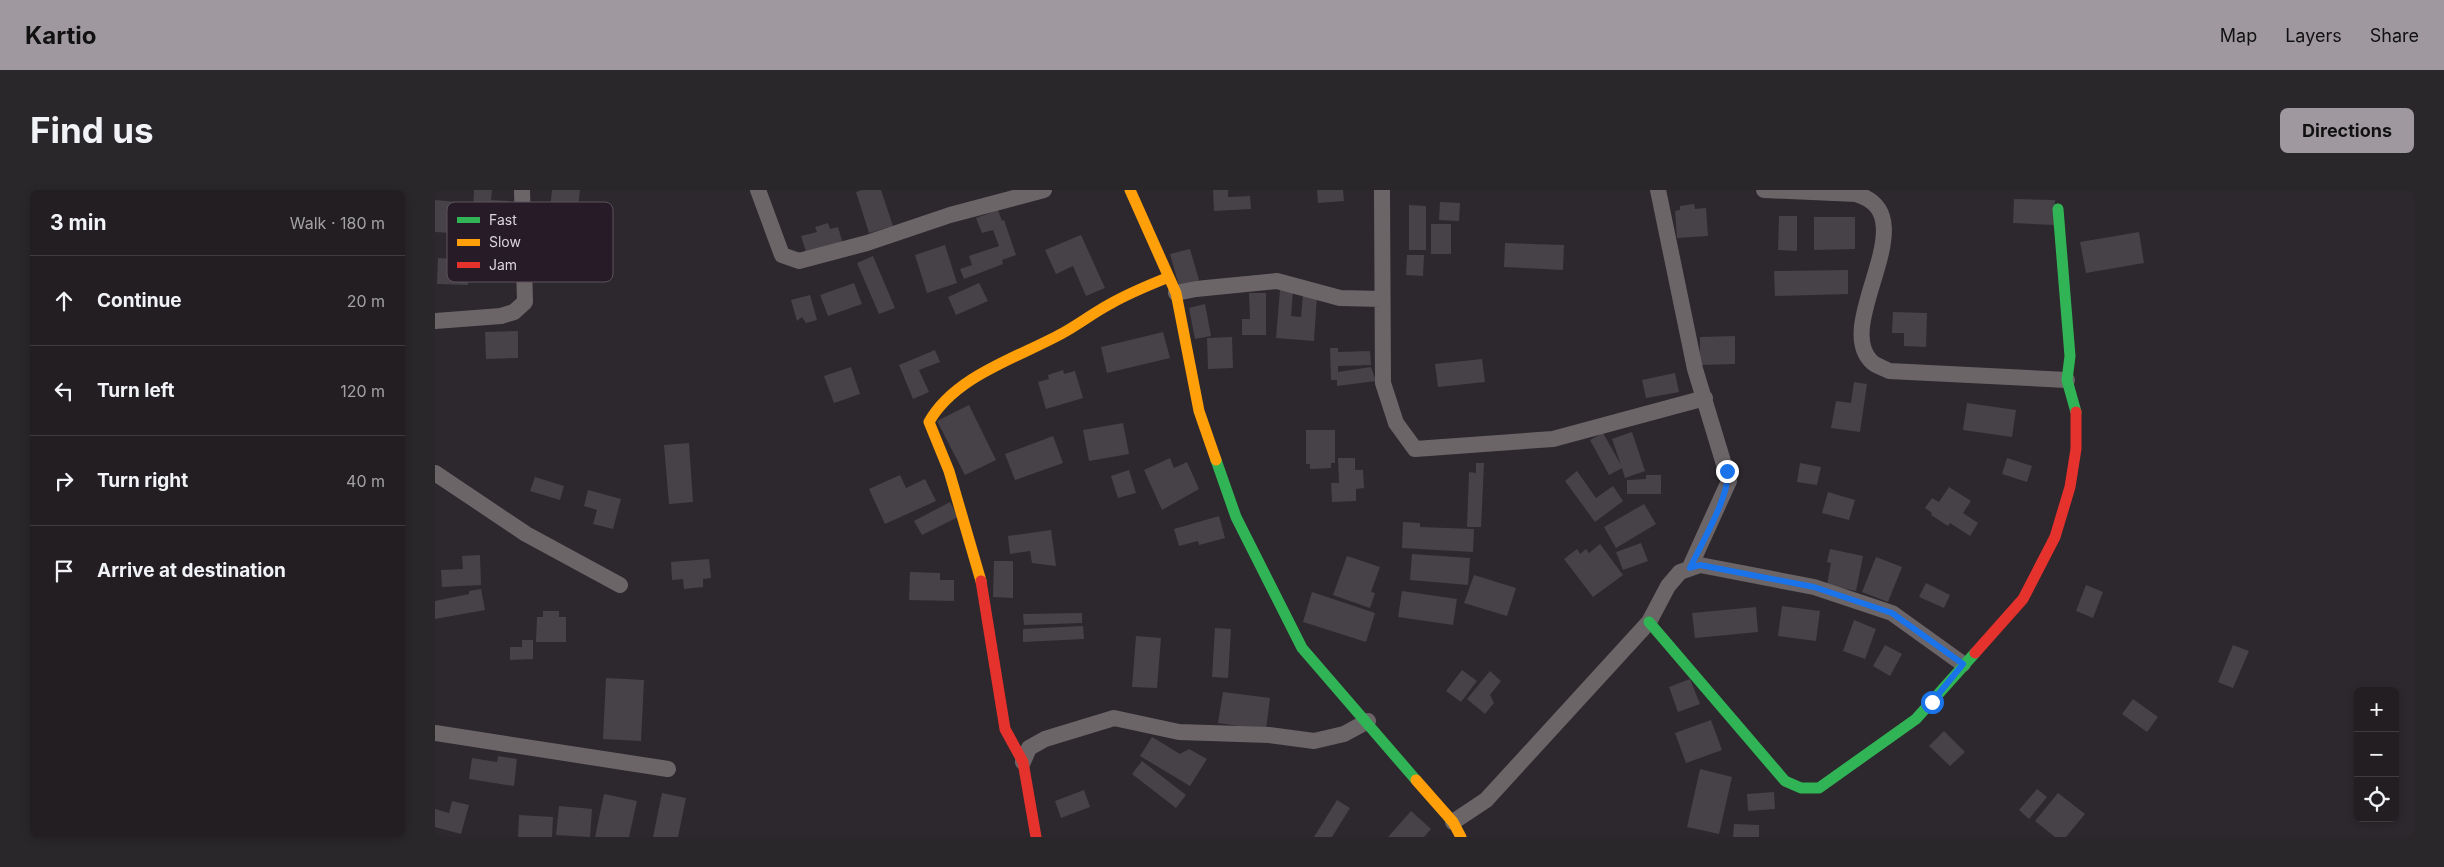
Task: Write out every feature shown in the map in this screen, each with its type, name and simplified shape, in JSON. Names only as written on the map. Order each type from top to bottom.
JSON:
[{"type":"street","points":[[758,190],[782,255],[799,261],[867,243],[950,215],[1044,190]]},
{"type":"street","points":[[1130,190],[1176,293],[1199,411],[1237,517],[1273,594],[1302,648],[1329,681],[1368,721],[1453,822],[1461,837]]},
{"type":"street","points":[[1382,190],[1383,383],[1396,423],[1415,449],[1553,439],[1705,398]]},
{"type":"street","points":[[1658,190],[1695,369],[1729,481],[1690,568]]},
{"type":"street","points":[[1764,190],[1856,194],[1867,197],[1876,205],[1882,219],[1885,237],[1881,257],[1865,305],[1863,342],[1872,362],[1889,371],[2067,380]]},
{"type":"street","points":[[1649,622],[1785,781],[1796,788],[1811,790],[1819,788],[1915,719],[2023,599],[2055,537],[2070,487],[2076,450],[2078,417],[2067,380],[2070,356],[2058,209]]},
{"type":"street","points":[[1036,837],[1023,762],[1005,729],[985,594],[949,471],[929,422],[931,414],[940,404],[979,375],[1061,334],[1118,299],[1169,277]]},
{"type":"street","points":[[1176,293],[1196,288],[1277,281],[1315,289],[1340,298],[1382,299]]},
{"type":"street","points":[[435,322],[501,316],[514,312],[525,302],[524,282]]},
{"type":"street","points":[[435,473],[525,534],[620,585]]},
{"type":"street","points":[[1453,822],[1486,800],[1649,622],[1668,586],[1680,572],[1690,568],[1700,565],[1814,587],[1892,613],[1963,664]]},
{"type":"street","points":[[1023,762],[1029,748],[1045,739],[1114,718],[1179,732],[1269,736],[1314,741],[1344,734],[1368,721]]},
{"type":"street","points":[[435,733],[667,769]]},
{"type":"building","points":[[474,190],[492,190],[491,200],[509,201],[509,202],[473,202]]},
{"type":"building","points":[[552,190],[580,190],[579,202],[551,202]]},
{"type":"building","points":[[862,190],[881,190],[893,226],[869,233],[856,192]]},
{"type":"building","points":[[1213,190],[1228,190],[1228,197],[1250,196],[1251,209],[1214,211]]},
{"type":"building","points":[[1317,190],[1343,190],[1344,201],[1318,203]]},
{"type":"building","points":[[2014,199],[2055,200],[2054,225],[2013,223]]},
{"type":"building","points":[[435,200],[457,202],[447,202],[447,233],[435,232]]},
{"type":"building","points":[[1440,202],[1460,203],[1459,221],[1439,220]]},
{"type":"building","points":[[1694,204],[1695,209],[1706,208],[1708,236],[1677,238],[1675,211],[1680,210],[1680,206]]},
{"type":"building","points":[[1409,205],[1426,206],[1426,250],[1409,250]]},
{"type":"building","points":[[998,210],[1002,221],[1004,220],[1016,255],[1002,260],[1003,264],[964,279],[960,269],[972,265],[969,256],[999,246],[993,230],[982,233],[976,218]]},
{"type":"building","points":[[1779,216],[1797,216],[1797,251],[1778,250]]},
{"type":"building","points":[[1814,217],[1855,217],[1855,249],[1814,250]]},
{"type":"building","points":[[828,223],[830,229],[838,227],[843,244],[807,255],[801,236],[817,232],[815,227]]},
{"type":"building","points":[[1431,224],[1451,224],[1451,254],[1431,254]]},
{"type":"building","points":[[2139,232],[2144,263],[2086,273],[2080,242]]},
{"type":"building","points":[[1081,235],[1105,288],[1086,296],[1073,266],[1056,274],[1045,250]]},
{"type":"building","points":[[1505,243],[1564,245],[1563,270],[1504,267]]},
{"type":"building","points":[[945,245],[957,283],[927,293],[915,255]]},
{"type":"building","points":[[1190,249],[1199,280],[1179,286],[1170,254]]},
{"type":"building","points":[[1407,255],[1424,255],[1423,276],[1406,275]]},
{"type":"building","points":[[873,256],[895,308],[879,314],[857,263]]},
{"type":"building","points":[[438,258],[447,259],[447,282],[468,282],[468,285],[437,284]]},
{"type":"building","points":[[1848,270],[1848,294],[1775,296],[1774,271]]},
{"type":"building","points":[[854,283],[862,304],[828,316],[820,295]]},
{"type":"building","points":[[979,283],[988,301],[956,315],[948,297]]},
{"type":"building","points":[[1280,290],[1293,291],[1291,316],[1301,317],[1303,294],[1317,295],[1314,341],[1276,338]]},
{"type":"building","points":[[1249,293],[1266,293],[1266,335],[1242,335],[1242,319],[1250,319]]},
{"type":"building","points":[[810,295],[817,320],[806,323],[802,317],[797,321],[791,300]]},
{"type":"building","points":[[1205,304],[1211,336],[1195,339],[1189,308]]},
{"type":"building","points":[[1893,312],[1927,313],[1926,347],[1904,346],[1904,333],[1892,333]]},
{"type":"building","points":[[518,331],[518,358],[486,359],[485,332]]},
{"type":"building","points":[[1163,332],[1170,358],[1107,373],[1101,347]]},
{"type":"building","points":[[1735,336],[1735,364],[1700,365],[1700,337]]},
{"type":"building","points":[[1232,337],[1233,368],[1208,369],[1207,338]]},
{"type":"building","points":[[1330,348],[1338,348],[1338,352],[1370,351],[1371,365],[1338,366],[1338,372],[1371,367],[1376,381],[1337,386],[1337,380],[1331,380]]},
{"type":"building","points":[[935,350],[940,362],[919,370],[929,392],[913,399],[899,365]]},
{"type":"building","points":[[1482,359],[1485,382],[1438,387],[1435,364]]},
{"type":"building","points":[[851,367],[860,394],[834,403],[824,376]]},
{"type":"building","points":[[1063,370],[1064,374],[1075,371],[1083,398],[1046,409],[1038,382],[1049,379],[1048,375]]},
{"type":"building","points":[[1675,373],[1679,392],[1646,398],[1642,380]]},
{"type":"building","points":[[1854,382],[1867,384],[1860,432],[1831,428],[1836,401],[1851,403]]},
{"type":"building","points":[[1967,403],[2016,410],[2012,437],[1963,430]]},
{"type":"building","points":[[969,405],[996,460],[965,475],[937,421]]},
{"type":"building","points":[[1123,423],[1129,454],[1089,461],[1083,430]]},
{"type":"building","points":[[1306,430],[1335,430],[1335,463],[1331,463],[1331,468],[1310,469],[1310,464],[1306,464]]},
{"type":"building","points":[[1632,432],[1645,471],[1625,478],[1622,468],[1609,475],[1590,440],[1603,433],[1621,465],[1612,439]]},
{"type":"building","points":[[1053,436],[1063,463],[1015,480],[1005,454]]},
{"type":"building","points":[[689,443],[693,502],[669,504],[664,445]]},
{"type":"building","points":[[1170,458],[1174,468],[1187,462],[1199,489],[1162,510],[1144,470]]},
{"type":"building","points":[[1338,458],[1355,458],[1355,470],[1363,470],[1364,488],[1356,489],[1356,501],[1332,502],[1331,483],[1339,483]]},
{"type":"building","points":[[2007,458],[2032,466],[2027,482],[2002,474]]},
{"type":"building","points":[[1476,463],[1484,463],[1481,527],[1467,527],[1469,472],[1476,473]]},
{"type":"building","points":[[1800,463],[1821,467],[1817,485],[1797,482]]},
{"type":"building","points":[[1129,470],[1136,493],[1118,498],[1111,476]]},
{"type":"building","points":[[1577,471],[1596,498],[1613,486],[1623,501],[1595,522],[1565,481]]},
{"type":"building","points":[[900,475],[906,488],[925,479],[936,501],[885,524],[869,489]]},
{"type":"building","points":[[1646,475],[1661,475],[1661,494],[1627,494],[1627,480],[1646,479]]},
{"type":"building","points":[[535,477],[564,486],[560,500],[530,491]]},
{"type":"building","points":[[1949,487],[1971,501],[1963,513],[1978,523],[1970,536],[1950,523],[1948,526],[1931,515],[1932,513],[1925,508],[1932,498],[1939,502]]},
{"type":"building","points":[[588,490],[621,499],[613,529],[593,524],[597,510],[584,506]]},
{"type":"building","points":[[1828,492],[1855,500],[1849,520],[1822,513]]},
{"type":"building","points":[[950,502],[958,517],[922,535],[914,521]]},
{"type":"building","points":[[1644,504],[1656,524],[1616,548],[1604,527]]},
{"type":"building","points":[[1219,516],[1225,538],[1199,545],[1198,541],[1179,546],[1174,529]]},
{"type":"building","points":[[1403,522],[1420,523],[1420,527],[1474,529],[1473,552],[1402,548]]},
{"type":"building","points":[[1051,530],[1056,566],[1032,563],[1030,551],[1010,554],[1008,536]]},
{"type":"building","points":[[1641,543],[1648,561],[1623,570],[1616,552]]},
{"type":"building","points":[[1600,544],[1623,575],[1593,597],[1564,559],[1577,549],[1580,554],[1586,549],[1589,553]]},
{"type":"building","points":[[1830,549],[1863,556],[1856,591],[1827,585],[1831,563],[1827,562]]},
{"type":"building","points":[[1412,554],[1470,558],[1468,585],[1410,580]]},
{"type":"building","points":[[480,555],[481,585],[442,587],[441,570],[463,569],[462,556]]},
{"type":"building","points":[[1347,556],[1380,567],[1371,592],[1375,593],[1370,608],[1333,595]]},
{"type":"building","points":[[1876,557],[1902,567],[1888,602],[1862,592]]},
{"type":"building","points":[[709,559],[711,578],[703,579],[703,587],[684,589],[683,579],[672,580],[671,562]]},
{"type":"building","points":[[994,561],[1013,561],[1013,598],[993,597]]},
{"type":"building","points":[[910,572],[940,573],[940,580],[954,580],[954,601],[909,600]]},
{"type":"building","points":[[1474,575],[1516,588],[1507,616],[1464,603]]},
{"type":"building","points":[[1926,583],[1950,595],[1944,608],[1919,597]]},
{"type":"building","points":[[2086,585],[2103,592],[2093,618],[2076,611]]},
{"type":"building","points":[[481,589],[485,610],[435,619],[435,601],[469,594],[469,591]]},
{"type":"building","points":[[1402,591],[1457,599],[1453,625],[1398,617]]},
{"type":"building","points":[[1312,592],[1375,613],[1366,642],[1303,622]]},
{"type":"building","points":[[1782,606],[1820,611],[1816,641],[1778,636]]},
{"type":"building","points":[[1756,607],[1758,632],[1695,638],[1692,613]]},
{"type":"building","points":[[543,611],[559,611],[559,617],[566,617],[566,642],[536,642],[537,617],[543,617]]},
{"type":"building","points":[[1082,613],[1082,623],[1024,625],[1023,614]]},
{"type":"building","points":[[1854,620],[1876,629],[1865,659],[1843,651]]},
{"type":"building","points":[[1083,626],[1084,639],[1023,642],[1023,629]]},
{"type":"building","points":[[1215,628],[1231,629],[1228,678],[1212,677]]},
{"type":"building","points":[[1136,636],[1161,638],[1157,688],[1132,687]]},
{"type":"building","points":[[522,640],[533,640],[533,659],[510,660],[510,647],[522,647]]},
{"type":"building","points":[[1885,645],[1902,654],[1890,676],[1873,666]]},
{"type":"building","points":[[2233,645],[2249,651],[2233,688],[2218,682]]},
{"type":"building","points":[[1462,670],[1477,681],[1461,702],[1446,691]]},
{"type":"building","points":[[1490,671],[1501,681],[1490,695],[1494,703],[1485,714],[1467,699]]},
{"type":"building","points":[[606,678],[644,680],[641,741],[603,739]]},
{"type":"building","points":[[1690,679],[1700,704],[1678,712],[1669,687]]},
{"type":"building","points":[[1223,692],[1270,698],[1266,730],[1218,723]]},
{"type":"building","points":[[2133,699],[2158,717],[2147,732],[2122,714]]},
{"type":"building","points":[[1711,720],[1722,750],[1686,763],[1675,733]]},
{"type":"building","points":[[1944,731],[1965,752],[1950,766],[1929,746]]},
{"type":"building","points":[[1152,737],[1180,754],[1189,749],[1207,759],[1190,786],[1140,756]]},
{"type":"building","points":[[498,756],[517,759],[514,786],[469,779],[472,758],[497,762]]},
{"type":"building","points":[[1142,761],[1186,795],[1176,808],[1132,774]]},
{"type":"building","points":[[1700,769],[1732,777],[1719,834],[1687,827]]},
{"type":"building","points":[[2037,789],[2047,797],[2029,819],[2019,810]]},
{"type":"building","points":[[1084,790],[1090,807],[1061,818],[1055,801]]},
{"type":"building","points":[[1774,792],[1775,809],[1748,811],[1747,794]]},
{"type":"building","points":[[662,793],[686,798],[678,837],[653,837]]},
{"type":"building","points":[[2058,793],[2085,814],[2066,837],[2055,837],[2035,821]]},
{"type":"building","points":[[604,794],[637,801],[629,837],[595,837]]},
{"type":"building","points":[[1337,800],[1350,808],[1332,837],[1314,837]]},
{"type":"building","points":[[452,801],[469,805],[461,834],[435,827],[435,809],[449,813]]},
{"type":"building","points":[[559,806],[592,809],[590,837],[556,835]]},
{"type":"building","points":[[1411,811],[1431,829],[1424,837],[1388,837]]},
{"type":"building","points":[[519,815],[553,817],[552,837],[518,837]]},
{"type":"building","points":[[1734,824],[1759,825],[1759,837],[1733,837]]},
{"type":"traffic: fast","points":[[2058,209],[2070,356],[2067,380],[2076,412]]},
{"type":"traffic: fast","points":[[1216,460],[1236,517],[1302,648],[1416,780]]},
{"type":"traffic: fast","points":[[1649,622],[1785,781],[1801,788],[1819,788],[1916,719],[1975,653]]},
{"type":"traffic: slow","points":[[1130,190],[1176,293],[1199,411],[1216,460]]},
{"type":"traffic: slow","points":[[981,581],[949,471],[929,422],[940,406],[954,392],[971,380],[1061,334],[1117,300],[1169,277]]},
{"type":"traffic: slow","points":[[1416,780],[1453,822],[1461,837]]},
{"type":"traffic: jam","points":[[1975,653],[2023,599],[2055,537],[2070,487],[2076,449],[2076,412]]},
{"type":"traffic: jam","points":[[981,581],[1005,729],[1023,762],[1036,837]]},
{"type":"route","points":[[1727,471],[1729,481],[1724,496],[1690,568],[1700,565],[1814,587],[1892,613],[1963,664],[1932,702]]}]
